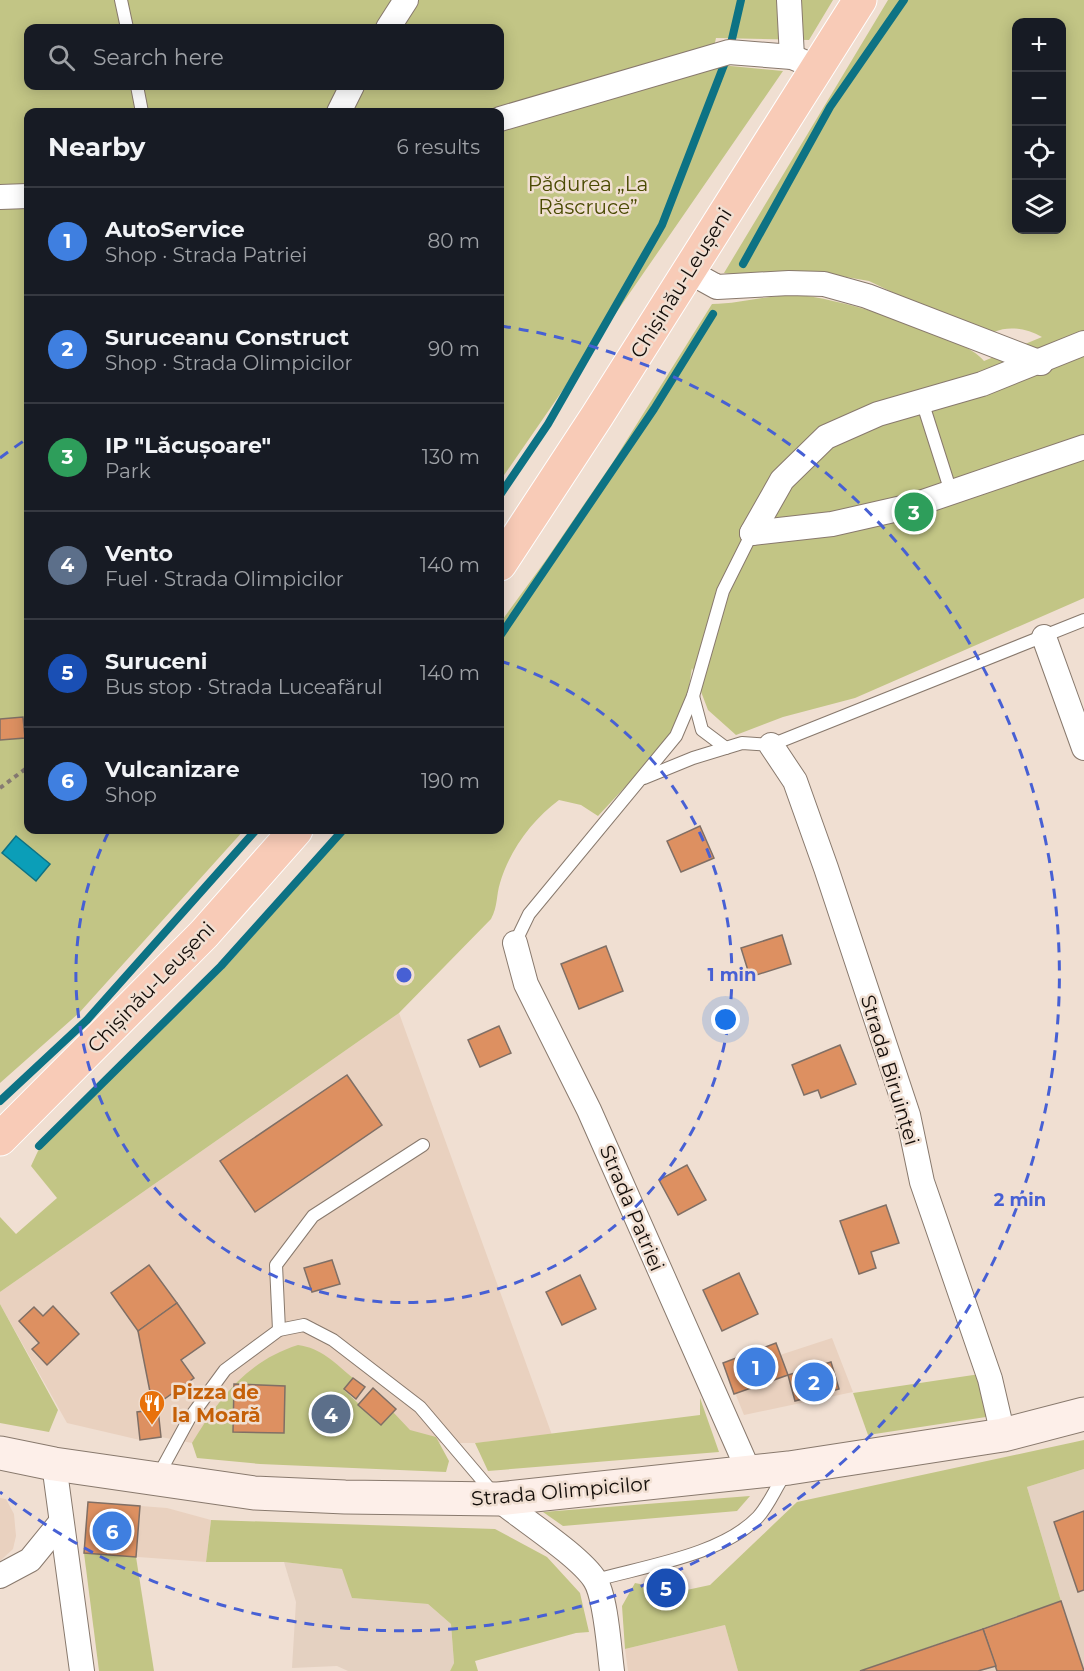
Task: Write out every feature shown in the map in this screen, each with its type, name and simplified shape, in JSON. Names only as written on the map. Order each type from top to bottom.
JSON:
[{"type":"highway","name":"Chișinău-Leușeni","points":[[504,558],[688,271],[805,62],[860,0]]},
{"type":"highway","name":"Chișinău-Leușeni","points":[[0,1139],[204,934],[292,834]]},
{"type":"main road","name":"Strada Olimpicilor","points":[[0,1453],[54,1464],[254,1493],[498,1499],[750,1474],[1003,1435],[1084,1414]]},
{"type":"street","points":[[391,24],[406,0]]},
{"type":"street","points":[[504,118],[729,52],[805,62],[789,0]]},
{"type":"street","points":[[341,108],[350,90]]},
{"type":"street","points":[[0,197],[24,196]]},
{"type":"street","points":[[688,271],[717,287],[789,283],[824,284],[867,296],[1041,363]]},
{"type":"street","points":[[752,533],[782,480],[826,437],[878,414],[982,384],[1041,363],[1084,343]]},
{"type":"street","points":[[752,533],[832,524],[911,506],[1084,447]]},
{"type":"street","points":[[1044,637],[1084,748]]},
{"type":"street","name":"Strada Biruinței","points":[[771,745],[795,781],[826,868],[908,1115],[922,1182],[990,1379],[1003,1435]]},
{"type":"street","name":"Strada Patriei","points":[[515,943],[526,984],[589,1110],[750,1474]]},
{"type":"street","points":[[54,1464],[82,1671]]},
{"type":"street","points":[[498,1499],[573,1557],[596,1580],[606,1624],[612,1671]]},
{"type":"street","points":[[0,1576],[30,1560],[61,1522]]},
{"type":"lane","points":[[121,0],[126,24]]},
{"type":"lane","points":[[138,90],[141,108]]},
{"type":"lane","points":[[922,401],[951,492]]},
{"type":"lane","points":[[515,943],[529,914],[642,780],[676,736],[693,696],[723,591],[752,533]]},
{"type":"lane","points":[[642,780],[693,758],[742,743],[771,745],[1084,620]]},
{"type":"lane","points":[[693,696],[702,730],[726,748]]},
{"type":"lane","points":[[279,1330],[276,1266],[313,1216],[423,1145]]},
{"type":"lane","points":[[156,1478],[189,1419],[225,1370],[279,1330],[304,1325],[333,1340],[420,1407],[498,1499]]},
{"type":"lane","points":[[596,1580],[689,1554],[728,1539],[758,1516],[789,1468]]},
{"type":"path","points":[[0,788],[24,770]]},
{"type":"shaded area","points":[[399,1013],[552,1435],[475,1443],[192,1443],[161,1437],[140,1440],[67,1423],[0,1304],[0,1292]]},
{"type":"shaded area","points":[[832,1338],[853,1392],[744,1415],[723,1363],[776,1343],[780,1355]]},
{"type":"shaded area","points":[[1084,1469],[1084,1671],[861,1671],[1061,1601],[1027,1487]]},
{"type":"shaded area","points":[[0,1498],[6,1499],[14,1514],[16,1536],[13,1549],[0,1561]]},
{"type":"shaded area","points":[[88,1502],[167,1508],[211,1520],[206,1562],[84,1553]]},
{"type":"shaded area","points":[[284,1562],[343,1569],[353,1598],[428,1604],[451,1624],[454,1663],[450,1671],[348,1671],[337,1666],[292,1668],[296,1602]]},
{"type":"shaded area","points":[[725,1625],[738,1671],[628,1671],[625,1649]]},
{"type":"green space","name":"Pădurea „La Răscruce”","points":[[0,0],[833,0],[809,40],[716,38],[710,64],[783,71],[504,475],[504,108],[24,108],[24,834],[240,834],[79,1013],[0,1083]]},
{"type":"green space","points":[[888,0],[1084,0],[1084,598],[855,698],[783,717],[736,735],[708,710],[692,668],[687,699],[667,742],[598,816],[581,805],[559,800],[540,816],[509,859],[491,919],[399,1013],[0,1292],[0,1217],[16,1234],[57,1198],[31,1166],[38,1151],[229,963],[343,834],[504,834],[504,618],[613,462],[712,304],[795,295],[836,302],[895,318],[925,329],[972,351],[984,361],[1042,337],[1018,329],[994,332],[919,305],[869,281],[817,272],[778,271],[762,278],[724,273]]},
{"type":"green space","points":[[0,1304],[58,1410],[49,1432],[0,1423]]},
{"type":"green space","points":[[298,1345],[321,1353],[353,1378],[344,1390],[381,1425],[393,1412],[410,1430],[436,1437],[449,1461],[446,1472],[260,1464],[197,1458],[192,1443],[224,1396],[249,1371],[280,1352]]},
{"type":"green space","points":[[980,1374],[989,1405],[986,1417],[868,1435],[853,1393]]},
{"type":"green space","points":[[700,1398],[719,1452],[488,1471],[475,1443],[700,1415]]},
{"type":"green space","points":[[1084,1440],[1084,1469],[1027,1487],[1061,1601],[860,1671],[738,1671],[725,1625],[625,1649],[622,1606],[635,1583],[645,1585],[654,1597],[710,1585],[797,1502]]},
{"type":"green space","points":[[750,1496],[737,1511],[563,1526],[543,1512]]},
{"type":"green space","points":[[211,1520],[495,1529],[547,1557],[580,1593],[589,1632],[576,1633],[475,1661],[478,1671],[450,1671],[454,1663],[451,1624],[428,1604],[352,1598],[342,1569],[284,1562],[206,1562]]},
{"type":"green space","points":[[84,1553],[136,1557],[154,1671],[99,1671]]},
{"type":"water","points":[[16,836],[50,864],[36,881],[2,853]]},
{"type":"building","points":[[23,717],[24,738],[0,740],[0,719]]},
{"type":"building","points":[[700,826],[714,858],[681,872],[667,841]]},
{"type":"building","points":[[782,935],[791,964],[750,977],[741,948]]},
{"type":"building","points":[[606,946],[623,991],[579,1009],[561,964]]},
{"type":"building","points":[[499,1026],[511,1053],[480,1067],[468,1040]]},
{"type":"building","points":[[840,1045],[856,1084],[821,1098],[818,1090],[804,1095],[792,1065]]},
{"type":"building","points":[[347,1075],[382,1125],[255,1212],[220,1161]]},
{"type":"building","points":[[687,1165],[706,1200],[678,1215],[659,1180]]},
{"type":"building","points":[[886,1205],[899,1243],[871,1252],[876,1268],[859,1274],[840,1221]]},
{"type":"building","points":[[332,1260],[340,1284],[312,1292],[304,1268]]},
{"type":"building","points":[[149,1265],[177,1303],[138,1331],[111,1293]]},
{"type":"building","points":[[739,1273],[758,1314],[722,1331],[703,1290]]},
{"type":"building","points":[[580,1275],[596,1309],[562,1325],[546,1292]]},
{"type":"building","points":[[177,1303],[205,1343],[181,1360],[194,1378],[153,1407],[138,1331]]},
{"type":"building","points":[[53,1306],[79,1334],[47,1365],[32,1349],[39,1343],[19,1321],[34,1307],[43,1316]]},
{"type":"building","points":[[776,1343],[788,1375],[734,1394],[723,1363]]},
{"type":"building","points":[[831,1362],[839,1389],[795,1401],[788,1375]]},
{"type":"building","points":[[353,1378],[365,1387],[356,1399],[344,1389]]},
{"type":"building","points":[[234,1384],[285,1386],[284,1433],[233,1432]]},
{"type":"building","points":[[373,1388],[396,1409],[381,1425],[358,1405]]},
{"type":"building","points":[[158,1409],[161,1437],[140,1440],[137,1412]]},
{"type":"building","points":[[88,1502],[140,1506],[136,1557],[84,1553]]},
{"type":"building","points":[[1084,1511],[1084,1590],[1078,1592],[1054,1522]]},
{"type":"building","points":[[1061,1601],[1084,1671],[997,1671],[983,1629]]},
{"type":"building","points":[[983,1629],[996,1666],[978,1671],[860,1671]]},
{"type":"waterway","points":[[504,489],[548,424],[662,225],[729,52],[741,0]]},
{"type":"waterway","points":[[743,264],[830,107],[904,0]]},
{"type":"waterway","points":[[504,630],[654,409],[713,314]]},
{"type":"waterway","points":[[0,1101],[87,1020],[252,834]]},
{"type":"waterway","points":[[39,1146],[221,966],[339,834]]},
{"type":"place","name":"IP \"Lăcușoare\"","points":[[914,512]]},
{"type":"place","name":"AutoService","points":[[756,1367]]},
{"type":"place","name":"Suruceanu Construct","points":[[814,1382]]},
{"type":"place","name":"Vento","points":[[331,1414]]},
{"type":"place","name":"Pizza de la Moară","points":[[152,1426]]},
{"type":"place","name":"Vulcanizare","points":[[112,1531]]},
{"type":"place","name":"Suruceni","points":[[666,1588]]}]
